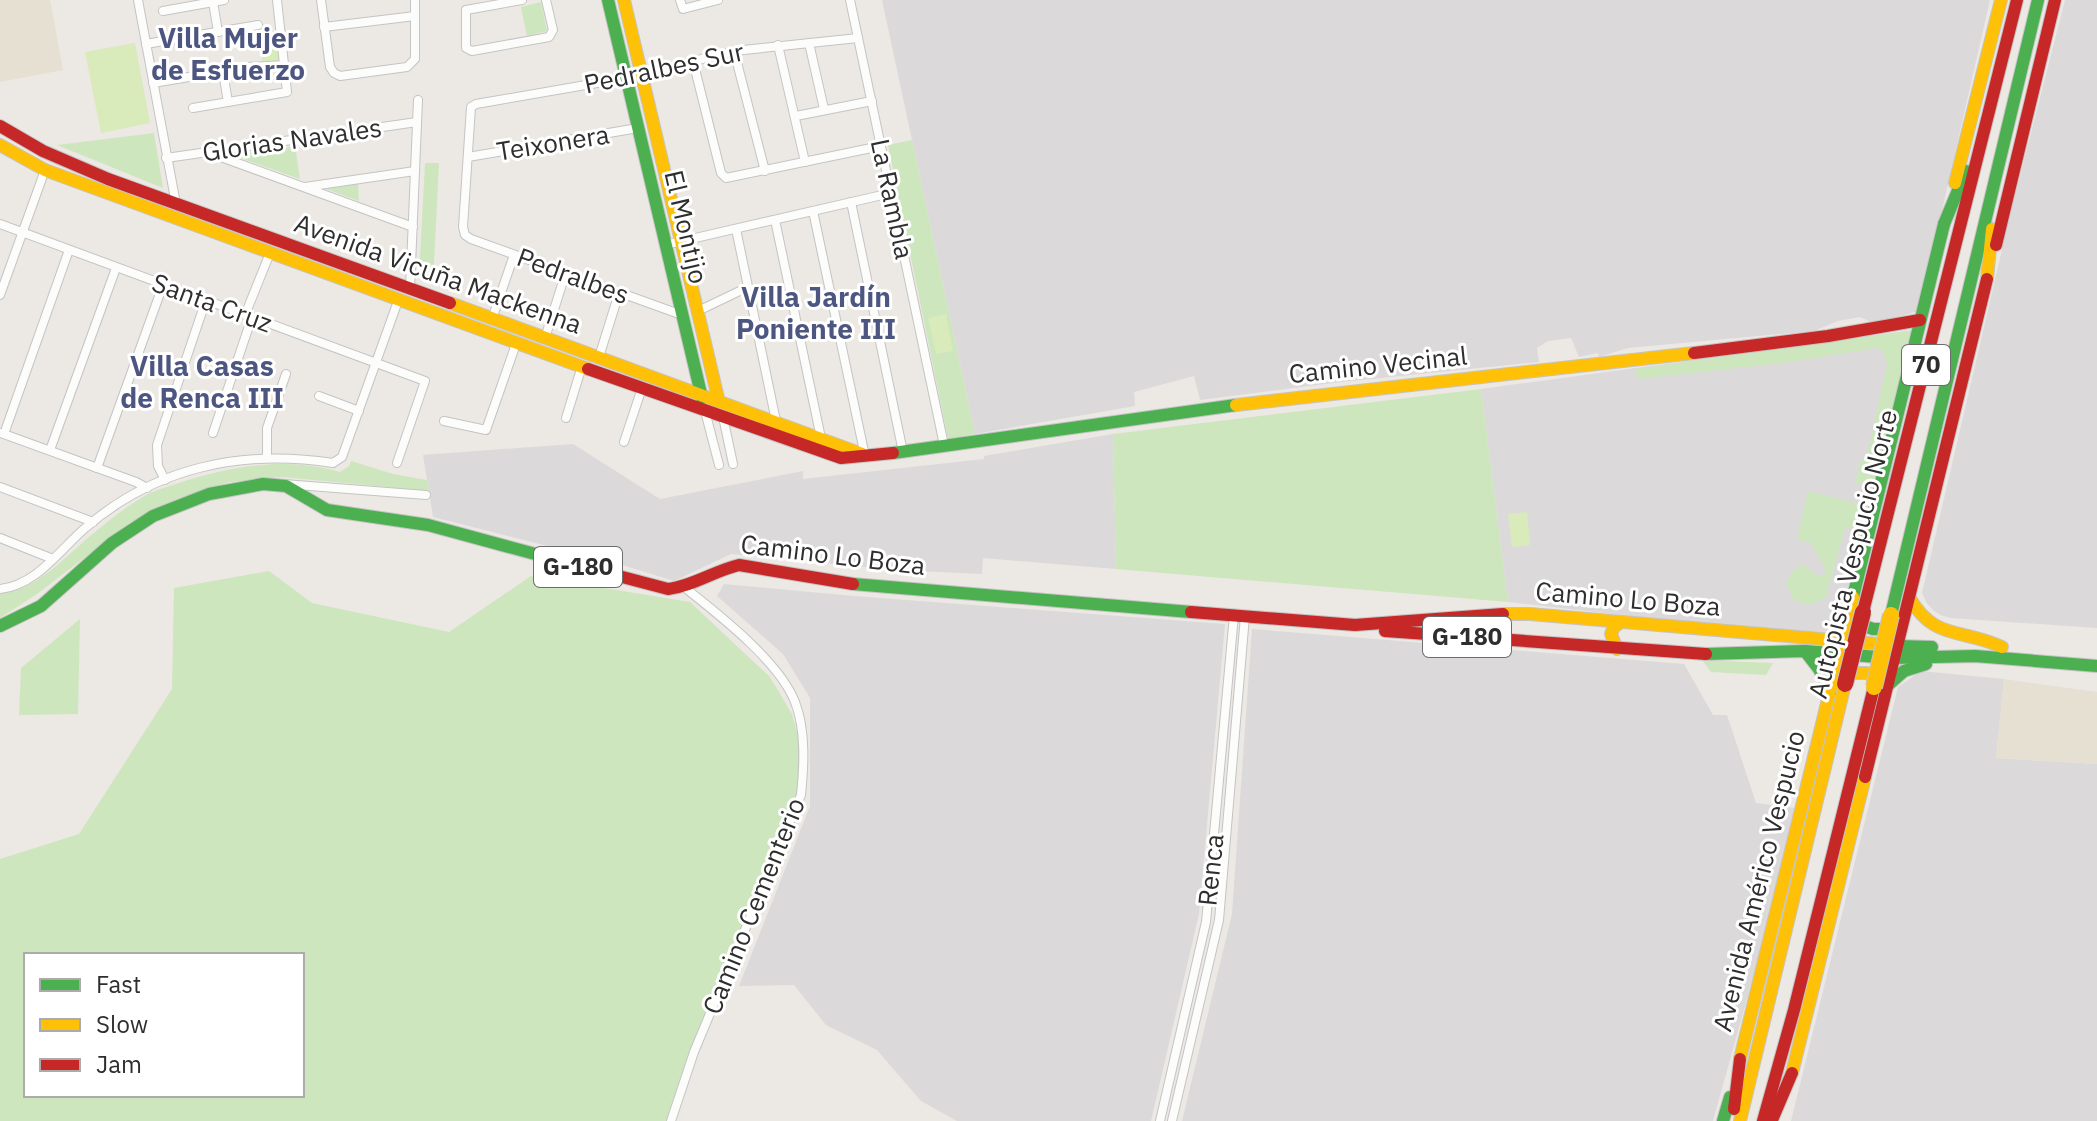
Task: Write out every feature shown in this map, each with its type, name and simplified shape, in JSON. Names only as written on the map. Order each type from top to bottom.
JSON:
[{"type":"main road","name":"El Montijo","points":[[608,0],[634,76],[712,405],[723,417]]},
{"type":"main road","name":"El Montijo","points":[[624,0],[638,128],[674,243]]},
{"type":"main road","name":"Avenida Américo Vespucio","points":[[1723,1121],[1836,684],[1841,647],[1855,615],[1920,320],[2001,0]]},
{"type":"main road","name":"Autopista Vespucio Norte","points":[[1740,1121],[1836,684],[2017,0]]},
{"type":"main road","name":"Autopista Vespucio Norte","points":[[1763,1121],[1880,687],[2038,0]]},
{"type":"main road","points":[[1780,1121],[1880,687],[1895,652],[1896,621],[1909,597],[2055,0]]},
{"type":"main road","points":[[1944,224],[1988,118]]},
{"type":"main road","name":"Avenida Vicuña Mackenna","points":[[0,126],[43,151],[340,271],[518,336],[582,366],[642,388],[776,421],[865,456]]},
{"type":"main road","name":"Avenida Vicuña Mackenna","points":[[0,145],[45,170],[270,253],[340,271]]},
{"type":"main road","points":[[1987,279],[1997,172]]},
{"type":"main road","name":"Avenida Vicuña Mackenna","points":[[440,308],[492,319],[518,336],[545,338],[700,393],[712,405]]},
{"type":"main road","name":"El Montijo","points":[[690,313],[700,393]]},
{"type":"main road","name":"Camino Vecinal","points":[[723,417],[841,458],[1258,402],[1551,371],[1828,336],[1920,320]]},
{"type":"main road","points":[[0,626],[41,606],[112,543],[161,512],[222,490],[279,484]]},
{"type":"main road","name":"Camino Lo Boza","points":[[279,484],[327,510],[428,525],[661,589],[684,587],[721,569],[747,565],[850,584],[1688,655],[1841,647]]},
{"type":"main road","points":[[1909,597],[1917,613],[1932,627],[1953,635],[1987,640],[2002,647]]},
{"type":"main road","name":"Camino Lo Boza","points":[[1355,625],[1530,614],[1895,652]]},
{"type":"main road","points":[[1855,615],[1873,629],[1896,621]]},
{"type":"main road","points":[[1617,649],[1610,635],[1621,622]]},
{"type":"main road","name":"G-180","points":[[1895,652],[2002,647],[2097,655]]},
{"type":"main road","points":[[1805,651],[1836,684],[1847,672],[1867,673],[1875,676],[1880,687]]},
{"type":"main road","name":"G-180","points":[[1895,652],[2097,666]]},
{"type":"main road","points":[[1880,687],[1912,668],[1955,656]]},
{"type":"main road","points":[[1733,1121],[1740,1059]]},
{"type":"main road","points":[[1771,1121],[1792,1073]]},
{"type":"street","points":[[138,0],[150,44],[153,83],[176,204]]},
{"type":"street","points":[[163,11],[224,0]]},
{"type":"street","points":[[193,108],[285,94],[288,88],[277,0]]},
{"type":"street","points":[[321,0],[330,67],[340,76],[413,64],[415,0]]},
{"type":"street","points":[[522,0],[466,10],[464,44],[472,51],[552,34],[546,0]]},
{"type":"street","points":[[680,0],[683,9],[718,0]]},
{"type":"street","name":"La Rambla","points":[[850,0],[944,445]]},
{"type":"street","points":[[213,2],[218,32]]},
{"type":"street","points":[[324,27],[415,16]]},
{"type":"street","points":[[150,44],[258,25]]},
{"type":"street","name":"Pedralbes Sur","points":[[468,157],[471,107],[634,76],[734,51],[858,38]]},
{"type":"street","points":[[809,43],[824,109]]},
{"type":"street","points":[[778,45],[805,162]]},
{"type":"street","points":[[734,51],[765,171]]},
{"type":"street","points":[[693,61],[724,177],[881,146]]},
{"type":"street","points":[[153,83],[248,67],[285,65]]},
{"type":"street","points":[[223,72],[228,102]]},
{"type":"street","points":[[0,589],[23,583],[93,522],[165,480],[216,463],[267,457],[338,461],[404,295],[413,227],[418,100]]},
{"type":"street","points":[[796,116],[872,101]]},
{"type":"street","name":"Glorias Navales","points":[[166,158],[417,122]]},
{"type":"street","name":"Teixonera","points":[[468,157],[638,128]]},
{"type":"street","points":[[207,152],[413,227]]},
{"type":"street","name":"Pedralbes","points":[[468,157],[465,235],[565,275],[690,313]]},
{"type":"street","points":[[0,295],[45,170]]},
{"type":"street","points":[[305,188],[415,171]]},
{"type":"street","points":[[674,243],[891,193]]},
{"type":"street","points":[[851,202],[903,452]]},
{"type":"street","points":[[813,211],[865,456]]},
{"type":"street","points":[[775,220],[821,438]]},
{"type":"street","name":"Santa Cruz","points":[[0,224],[425,381],[397,463]]},
{"type":"street","points":[[736,229],[776,421]]},
{"type":"street","points":[[69,250],[2,433],[147,488]]},
{"type":"street","points":[[213,433],[270,253]]},
{"type":"street","points":[[492,319],[514,255]]},
{"type":"street","points":[[50,450],[116,268]]},
{"type":"street","points":[[545,338],[565,275]]},
{"type":"street","points":[[97,468],[163,285]]},
{"type":"street","points":[[690,313],[748,287]]},
{"type":"street","points":[[599,357],[619,293]]},
{"type":"street","points":[[165,480],[158,466],[157,445],[206,300]]},
{"type":"street","points":[[444,421],[486,430],[518,336]]},
{"type":"street","points":[[566,418],[582,366]]},
{"type":"street","points":[[267,457],[267,428],[286,374]]},
{"type":"street","points":[[624,442],[642,388]]},
{"type":"street","points":[[319,396],[359,411]]},
{"type":"street","name":"El Montijo","points":[[712,405],[719,465]]},
{"type":"street","name":"El Montijo","points":[[723,417],[733,464]]},
{"type":"street","points":[[279,484],[299,483],[426,495]]},
{"type":"street","points":[[0,487],[93,522]]},
{"type":"street","points":[[0,538],[53,559]]},
{"type":"street","name":"Camino Cementerio","points":[[671,1121],[694,1052],[801,795],[804,775],[800,719],[788,689],[764,659],[718,614],[684,587]]},
{"type":"street","name":"Renca","points":[[1160,1121],[1206,922],[1226,698],[1240,616]]},
{"type":"street","name":"Renca","points":[[1172,1121],[1217,934],[1238,699],[1240,616]]},
{"type":"street","points":[[1226,698],[1238,699]]},
{"type":"street","points":[[1215,843],[1227,844]]},
{"type":"shaded area","points":[[0,0],[50,0],[63,70],[0,82]]},
{"type":"shaded area","points":[[882,0],[1990,0],[1919,311],[1874,323],[1860,317],[1838,321],[1814,331],[1628,348],[1599,357],[1598,353],[1579,357],[1571,338],[1548,341],[1537,348],[1539,362],[1200,400],[1194,376],[1134,392],[1135,406],[975,434]]},
{"type":"shaded area","points":[[2065,0],[2097,0],[2097,628],[1951,618],[1933,610],[1922,593],[2011,211]]},
{"type":"shaded area","points":[[1914,330],[1837,633],[1701,624],[1508,602],[1481,389]]},
{"type":"shaded area","points":[[1113,434],[1116,569],[983,558],[982,574],[895,570],[731,554],[674,581],[433,517],[423,455],[573,444],[660,499],[803,471],[803,479],[984,459],[984,456]]},
{"type":"shaded area","points":[[724,584],[1225,624],[1199,914],[1151,1121],[957,1121],[921,1101],[877,1050],[826,1025],[794,985],[739,986],[810,806],[810,698],[783,654],[717,596]]},
{"type":"shaded area","points":[[1252,629],[1684,664],[1713,715],[1727,715],[1756,803],[1795,808],[1759,956],[1713,1121],[1182,1121],[1232,914]]},
{"type":"shaded area","points":[[1921,671],[2004,679],[1996,758],[2097,764],[2097,1121],[1791,1121],[1898,687]]},
{"type":"shaded area","points":[[2004,679],[2097,692],[2097,764],[1996,758]]},
{"type":"green space","points":[[541,2],[547,31],[527,36],[521,7]]},
{"type":"green space","points":[[275,31],[280,61],[263,64],[258,34]]},
{"type":"green space","points":[[135,43],[150,123],[101,133],[85,52]]},
{"type":"green space","points":[[154,133],[163,188],[57,145]]},
{"type":"green space","points":[[912,140],[975,434],[948,439],[888,145]]},
{"type":"green space","points":[[295,146],[300,179],[232,155]]},
{"type":"green space","points":[[425,163],[439,163],[433,283],[419,276]]},
{"type":"green space","points":[[358,184],[359,201],[321,187]]},
{"type":"green space","points":[[946,314],[953,351],[936,354],[928,318]]},
{"type":"green space","points":[[1914,330],[1872,487],[1855,482],[1861,460],[1868,453],[1887,364],[1883,352],[1877,348],[1783,363],[1637,379],[1635,369]]},
{"type":"green space","points":[[1481,389],[1508,602],[1116,569],[1113,434]]},
{"type":"green space","points":[[351,461],[393,474],[427,480],[429,491],[282,477],[229,482],[175,500],[131,522],[37,594],[0,618],[0,593],[40,578],[115,516],[150,493],[204,475],[243,467],[282,464],[340,472]]},
{"type":"green space","points":[[1808,491],[1867,506],[1860,538],[1846,525],[1826,597],[1810,604],[1793,600],[1786,582],[1793,571],[1803,564],[1820,577],[1827,572],[1810,542],[1797,540]]},
{"type":"green space","points":[[1527,512],[1530,545],[1512,547],[1508,514]]},
{"type":"green space","points":[[269,571],[312,603],[449,632],[531,576],[690,602],[770,677],[792,714],[802,780],[795,805],[691,1048],[667,1121],[0,1121],[0,859],[79,834],[172,689],[174,588]]},
{"type":"green space","points":[[80,619],[78,714],[19,715],[21,668]]},
{"type":"green space","points":[[1702,660],[1773,663],[1766,675],[1711,672]]},
{"type":"traffic: fast","points":[[608,0],[702,398]]},
{"type":"traffic: fast","points":[[1891,615],[2038,0]]},
{"type":"traffic: fast","points":[[1944,224],[1966,171]]},
{"type":"traffic: fast","points":[[1853,597],[1944,224]]},
{"type":"traffic: fast","points":[[893,453],[1236,405]]},
{"type":"traffic: fast","points":[[0,626],[41,606],[112,543],[153,516],[209,494],[263,484],[286,486],[327,510],[428,525],[550,558]]},
{"type":"traffic: fast","points":[[853,584],[1191,612]]},
{"type":"traffic: fast","points":[[1854,622],[1873,629],[1894,629]]},
{"type":"traffic: fast","points":[[1897,646],[1932,647]]},
{"type":"traffic: fast","points":[[1706,654],[1805,651],[1889,658]]},
{"type":"traffic: fast","points":[[1805,651],[1819,669],[1830,692]]},
{"type":"traffic: fast","points":[[1894,658],[1975,656],[2097,666]]},
{"type":"traffic: fast","points":[[1887,686],[1904,671],[1926,664]]},
{"type":"traffic: fast","points":[[1723,1121],[1730,1097]]},
{"type":"traffic: slow","points":[[624,0],[719,402]]},
{"type":"traffic: slow","points":[[1955,183],[2001,0]]},
{"type":"traffic: slow","points":[[0,145],[45,170],[588,369]]},
{"type":"traffic: slow","points":[[1987,279],[1992,229]]},
{"type":"traffic: slow","points":[[450,303],[862,454]]},
{"type":"traffic: slow","points":[[1236,405],[1694,353]]},
{"type":"traffic: slow","points":[[1740,1059],[1853,597]]},
{"type":"traffic: slow","points":[[1909,597],[1918,611],[1939,627],[2002,647]]},
{"type":"traffic: slow","points":[[1503,614],[1891,645]]},
{"type":"traffic: slow","points":[[1874,687],[1891,615]]},
{"type":"traffic: slow","points":[[1617,649],[1611,634],[1621,622]]},
{"type":"traffic: slow","points":[[1843,673],[1867,673],[1882,681]]},
{"type":"traffic: slow","points":[[1740,1121],[1845,684]]},
{"type":"traffic: slow","points":[[1792,1073],[1865,777]]},
{"type":"traffic: jam","points":[[1863,612],[2017,0]]},
{"type":"traffic: jam","points":[[1996,245],[2055,0]]},
{"type":"traffic: jam","points":[[0,126],[43,151],[108,179],[450,303]]},
{"type":"traffic: jam","points":[[1865,777],[1987,279]]},
{"type":"traffic: jam","points":[[1694,353],[1828,336],[1920,320]]},
{"type":"traffic: jam","points":[[588,369],[841,458],[893,453]]},
{"type":"traffic: jam","points":[[550,558],[668,589],[739,565],[853,584]]},
{"type":"traffic: jam","points":[[1191,612],[1355,625],[1503,614]]},
{"type":"traffic: jam","points":[[1845,684],[1863,612]]},
{"type":"traffic: jam","points":[[1385,631],[1706,654]]},
{"type":"traffic: jam","points":[[1763,1121],[1794,1010],[1874,687]]},
{"type":"traffic: jam","points":[[1734,1109],[1740,1059]]},
{"type":"traffic: jam","points":[[1772,1120],[1792,1073]]},
{"type":"district","name":"Villa Mujer de Esfuerzo","points":[[228,54]]},
{"type":"district","name":"Villa Jardín Poniente III","points":[[816,313]]},
{"type":"district","name":"Villa Casas de Renca III","points":[[202,382]]}]
